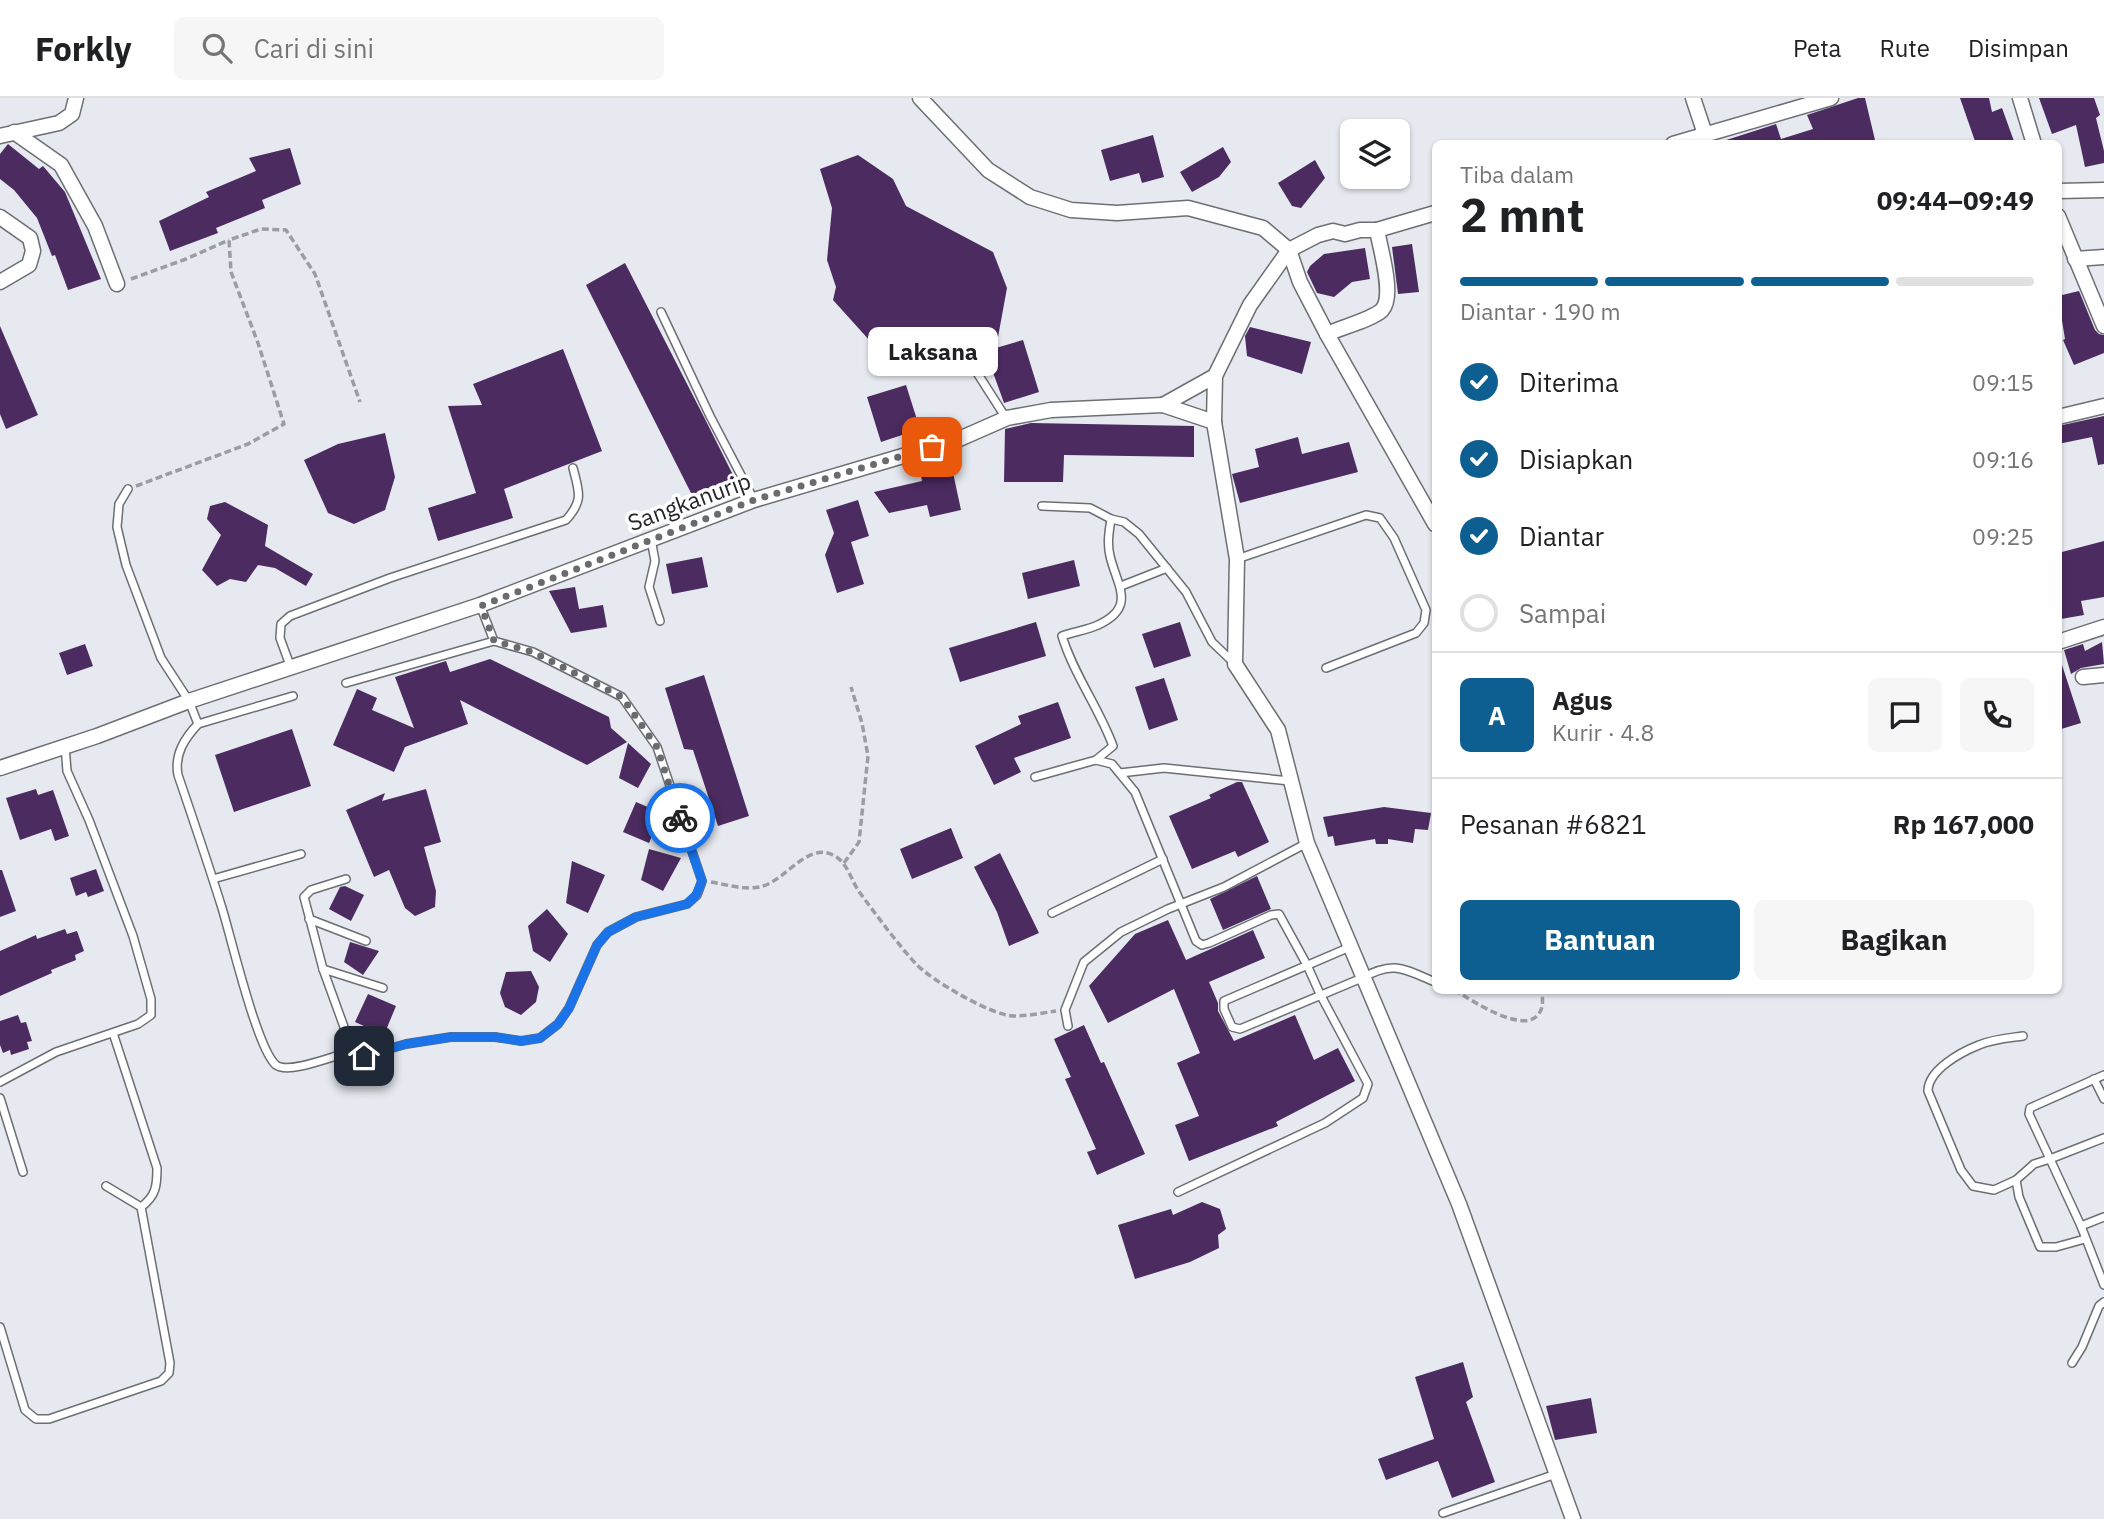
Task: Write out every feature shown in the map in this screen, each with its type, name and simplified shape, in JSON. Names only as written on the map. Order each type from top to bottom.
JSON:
[{"type":"street","points":[[7,134],[59,123],[72,114],[76,98]]},
{"type":"street","points":[[920,98],[988,170],[1030,197],[1071,210],[1117,213],[1188,208],[1263,228],[1289,250],[1300,282],[1327,334],[1432,519]]},
{"type":"street","points":[[1693,98],[1705,134]]},
{"type":"street","points":[[1686,140],[1831,98]]},
{"type":"street","points":[[2020,98],[2033,140]]},
{"type":"street","points":[[7,134],[61,165],[96,226],[117,284]]},
{"type":"street","points":[[2062,191],[2104,190]]},
{"type":"street","points":[[1432,214],[1377,230],[1345,234],[1333,231],[1318,235],[1289,250],[1250,305],[1215,376],[1214,422],[1237,559],[1235,664],[1278,730],[1307,843],[1459,1205],[1573,1519]]},
{"type":"street","points":[[0,217],[30,238],[33,251],[29,265],[0,282]]},
{"type":"street","points":[[2062,226],[2104,326]]},
{"type":"street","points":[[1327,334],[1381,312],[1387,302],[1377,230]]},
{"type":"street","points":[[2075,259],[2104,257]]},
{"type":"street","points":[[1163,405],[1215,376]]},
{"type":"street","name":"Sangkanurip","points":[[0,768],[189,701],[481,606],[650,538],[754,500],[957,440],[1007,418],[1051,410],[1163,405],[1214,422]]},
{"type":"street","points":[[2062,416],[2104,406]]},
{"type":"street","points":[[2062,641],[2104,627]]},
{"type":"street","points":[[2082,677],[2104,675]]},
{"type":"lane","points":[[660,312],[754,500]]},
{"type":"lane","points":[[937,355],[974,368],[1007,418]]},
{"type":"lane","points":[[291,669],[280,638],[281,624],[290,616],[390,578],[566,520],[575,511],[580,496],[573,468]]},
{"type":"lane","points":[[128,489],[119,504],[117,527],[126,565],[161,658],[189,701],[198,724]]},
{"type":"lane","points":[[1042,506],[1090,508],[1111,519],[1124,522],[1139,534],[1186,592],[1212,642],[1235,664]]},
{"type":"lane","points":[[1237,559],[1366,515],[1380,518],[1394,538],[1426,610],[1424,624],[1416,633],[1326,668]]},
{"type":"lane","points":[[1035,777],[1096,760],[1113,746],[1103,719],[1069,661],[1062,636],[1100,624],[1118,612],[1123,596],[1109,553],[1108,534],[1111,519]]},
{"type":"lane","points":[[650,538],[656,561],[649,587],[660,621]]},
{"type":"lane","points":[[1121,586],[1167,568]]},
{"type":"lane","points":[[481,606],[494,641]]},
{"type":"lane","points":[[346,683],[494,641],[533,652],[622,697],[657,747],[702,881],[696,895],[687,904],[636,917],[608,932],[597,945],[569,1008],[558,1024],[540,1038],[521,1041],[495,1037],[451,1037],[406,1044],[364,1056],[357,1055],[352,1049],[323,969],[304,897],[311,890],[346,879]]},
{"type":"lane","points":[[293,696],[198,724],[186,739],[176,762],[267,1056],[278,1067],[289,1069],[343,1054]]},
{"type":"lane","points":[[0,1082],[56,1052],[138,1024],[151,1015],[151,999],[133,936],[89,820],[67,771],[65,746]]},
{"type":"lane","points":[[1096,760],[1112,764],[1135,792],[1196,941],[1202,945],[1279,914],[1368,1084],[1363,1098],[1325,1123],[1178,1192]]},
{"type":"lane","points":[[1120,773],[1164,768],[1290,781]]},
{"type":"lane","points":[[1068,1026],[1065,1010],[1084,962],[1121,932],[1255,872],[1307,843]]},
{"type":"lane","points":[[213,879],[301,854]]},
{"type":"lane","points":[[1052,913],[1163,859]]},
{"type":"lane","points":[[309,919],[366,941]]},
{"type":"lane","points":[[1350,947],[1224,1001],[1224,1009],[1232,1027],[1240,1029],[1380,968],[1402,968],[1432,981]]},
{"type":"lane","points":[[323,969],[383,988]]},
{"type":"lane","points":[[113,1033],[157,1168],[157,1186],[152,1199],[141,1207]]},
{"type":"lane","points":[[2024,1036],[1980,1044],[1936,1070],[1928,1084],[1928,1091],[1961,1170],[1973,1186],[1994,1191],[2016,1180],[2034,1164],[2104,1138]]},
{"type":"lane","points":[[2104,1074],[2030,1108],[2029,1114],[2081,1226],[2104,1285]]},
{"type":"lane","points":[[2094,1079],[2104,1099]]},
{"type":"lane","points":[[0,1098],[23,1172]]},
{"type":"lane","points":[[2016,1180],[2019,1197],[2040,1247],[2056,1247],[2085,1239]]},
{"type":"lane","points":[[0,1327],[25,1410],[36,1419],[49,1419],[161,1381],[169,1373],[170,1363],[141,1207],[106,1186]]},
{"type":"lane","points":[[2081,1226],[2104,1217]]},
{"type":"lane","points":[[2072,1363],[2102,1307]]},
{"type":"lane","points":[[1443,1513],[1557,1474]]},
{"type":"path","points":[[117,284],[261,229],[286,230],[315,274],[360,402]]},
{"type":"path","points":[[128,489],[247,444],[284,424],[258,343],[230,272],[229,240]]},
{"type":"path","points":[[844,863],[859,842],[868,755],[851,687]]},
{"type":"path","points":[[702,881],[751,889],[769,884],[808,856],[822,852],[832,854],[844,863],[857,890],[918,967],[974,1003],[1012,1016],[1065,1010]]},
{"type":"path","points":[[1462,994],[1513,1021],[1526,1022],[1538,1015],[1542,1008],[1543,994]]},
{"type":"building","points":[[1865,98],[1875,140],[1726,140],[1776,124],[1781,139],[1813,129],[1807,115]]},
{"type":"building","points":[[1960,98],[1989,98],[1992,112],[2002,108],[2014,140],[1975,140]]},
{"type":"building","points":[[2039,98],[2094,98],[2100,115],[2096,118],[2104,151],[2104,163],[2085,167],[2076,125],[2052,134]]},
{"type":"building","points":[[1153,135],[1164,177],[1142,183],[1139,173],[1110,181],[1101,150]]},
{"type":"building","points":[[8,144],[39,169],[43,166],[65,192],[101,279],[68,290],[37,218],[14,190],[0,179],[0,154]]},
{"type":"building","points":[[1223,147],[1231,162],[1219,177],[1192,192],[1180,172]]},
{"type":"building","points":[[290,148],[301,184],[262,200],[265,208],[216,228],[218,233],[170,251],[159,221],[209,197],[206,192],[256,171],[249,158]]},
{"type":"building","points":[[858,155],[893,179],[906,206],[993,252],[1007,288],[996,348],[1023,340],[1039,392],[1004,403],[981,339],[952,355],[943,347],[934,350],[931,353],[932,359],[923,370],[889,362],[833,300],[836,287],[827,260],[832,208],[820,169]]},
{"type":"building","points":[[1315,160],[1325,178],[1301,208],[1292,206],[1278,183]]},
{"type":"building","points":[[1412,244],[1419,292],[1398,294],[1392,247]]},
{"type":"building","points":[[1365,248],[1370,279],[1352,282],[1334,297],[1317,293],[1307,272],[1310,266],[1324,254]]},
{"type":"building","points":[[625,263],[736,481],[692,495],[586,285]]},
{"type":"building","points":[[2079,291],[2095,330],[2104,335],[2104,353],[2074,365],[2063,340],[2062,295]]},
{"type":"building","points":[[0,326],[38,415],[6,429],[0,414]]},
{"type":"building","points":[[1250,327],[1311,342],[1302,374],[1247,356],[1245,336]]},
{"type":"building","points":[[563,349],[602,451],[504,489],[513,518],[438,541],[428,508],[476,493],[448,406],[482,405],[473,384]]},
{"type":"building","points":[[906,385],[920,429],[881,442],[867,397]]},
{"type":"building","points":[[2104,416],[2104,464],[2098,465],[2092,437],[2062,443],[2062,425]]},
{"type":"building","points":[[1031,423],[1194,426],[1194,457],[1064,455],[1063,482],[1004,482],[1005,429]]},
{"type":"building","points":[[385,433],[395,477],[385,510],[354,524],[328,513],[304,460],[338,444]]},
{"type":"building","points":[[1298,437],[1302,454],[1349,442],[1358,472],[1240,503],[1232,474],[1259,467],[1255,449]]},
{"type":"building","points":[[952,468],[961,510],[930,517],[927,505],[889,513],[874,492],[922,481],[921,476]]},
{"type":"building","points":[[858,500],[869,536],[851,542],[864,584],[837,593],[825,555],[834,533],[826,510]]},
{"type":"building","points":[[225,502],[268,525],[265,546],[313,574],[306,586],[275,568],[258,565],[246,582],[230,579],[217,586],[202,570],[221,535],[207,519],[210,506]]},
{"type":"building","points":[[2104,541],[2104,597],[2081,601],[2084,615],[2062,619],[2062,552]]},
{"type":"building","points":[[702,557],[708,587],[672,594],[666,564]]},
{"type":"building","points":[[1074,560],[1080,586],[1028,599],[1022,573]]},
{"type":"building","points":[[575,587],[579,609],[603,605],[607,627],[571,633],[549,591]]},
{"type":"building","points":[[1036,622],[1046,656],[960,682],[949,648]]},
{"type":"building","points":[[1180,622],[1191,656],[1154,668],[1142,634]]},
{"type":"building","points":[[2102,642],[2104,664],[2081,668],[2071,674],[2064,650],[2083,644],[2085,651]]},
{"type":"building","points":[[85,644],[93,666],[67,675],[59,653]]},
{"type":"building","points":[[490,659],[609,717],[611,728],[627,742],[587,765],[460,700],[468,724],[405,747],[394,772],[333,745],[357,689],[377,698],[372,710],[414,728],[395,677],[446,661],[450,672]]},
{"type":"building","points":[[2062,665],[2081,723],[2062,729]]},
{"type":"building","points":[[704,675],[749,816],[718,826],[693,750],[684,749],[665,688]]},
{"type":"building","points":[[1164,678],[1178,720],[1149,730],[1135,687]]},
{"type":"building","points":[[1058,702],[1071,738],[1014,758],[1021,772],[994,785],[975,746],[1021,724],[1018,716]]},
{"type":"building","points":[[292,729],[311,786],[234,812],[215,755]]},
{"type":"building","points":[[628,743],[651,764],[638,788],[619,778]]},
{"type":"building","points":[[1242,782],[1269,842],[1238,857],[1235,851],[1192,869],[1169,816],[1211,798],[1209,795]]},
{"type":"building","points":[[36,789],[38,795],[53,790],[69,836],[55,841],[51,829],[20,840],[6,798]]},
{"type":"building","points":[[426,789],[441,842],[424,847],[436,891],[435,907],[415,916],[405,908],[389,870],[374,877],[346,810],[385,793],[382,801]]},
{"type":"building","points":[[636,802],[662,813],[649,843],[623,832]]},
{"type":"building","points":[[1384,807],[1431,813],[1428,830],[1415,829],[1413,843],[1388,839],[1388,844],[1376,844],[1375,839],[1335,846],[1333,836],[1328,837],[1323,817]]},
{"type":"building","points":[[951,828],[963,858],[912,879],[900,849]]},
{"type":"building","points":[[649,849],[681,858],[663,891],[641,880]]},
{"type":"building","points":[[1000,853],[1039,933],[1009,946],[997,912],[974,867]]},
{"type":"building","points":[[572,861],[605,875],[588,913],[566,903]]},
{"type":"building","points":[[96,869],[104,891],[88,897],[86,892],[76,896],[70,878]]},
{"type":"building","points":[[0,870],[16,911],[0,917]]},
{"type":"building","points":[[1257,876],[1271,909],[1223,930],[1210,899]]},
{"type":"building","points":[[345,886],[364,895],[351,921],[329,909],[340,887]]},
{"type":"building","points":[[547,909],[568,934],[550,962],[533,951],[528,926]]},
{"type":"building","points":[[1168,920],[1186,960],[1253,930],[1265,958],[1209,982],[1218,1003],[1218,1011],[1234,1041],[1295,1015],[1314,1060],[1338,1048],[1355,1081],[1276,1122],[1278,1126],[1189,1161],[1175,1125],[1199,1116],[1177,1063],[1200,1053],[1174,989],[1108,1023],[1089,986],[1135,934]]},
{"type":"building","points":[[65,929],[67,934],[77,931],[84,951],[75,955],[76,960],[0,996],[0,951],[36,935],[37,939]]},
{"type":"building","points":[[350,942],[379,951],[363,975],[344,962]]},
{"type":"building","points":[[531,971],[539,987],[536,1002],[521,1015],[505,1007],[500,993],[506,972]]},
{"type":"building","points":[[368,994],[396,1006],[384,1035],[355,1022]]},
{"type":"building","points":[[18,1015],[21,1023],[26,1022],[32,1041],[27,1042],[29,1049],[11,1055],[10,1050],[3,1053],[0,1045],[0,1021]]},
{"type":"building","points":[[1084,1025],[1101,1063],[1104,1062],[1145,1154],[1097,1175],[1087,1152],[1096,1149],[1065,1079],[1071,1077],[1054,1039]]},
{"type":"building","points":[[1202,1202],[1220,1209],[1226,1229],[1218,1235],[1219,1248],[1190,1262],[1135,1279],[1118,1225],[1171,1209],[1173,1215]]},
{"type":"building","points":[[1463,1362],[1473,1397],[1466,1402],[1495,1482],[1452,1498],[1438,1461],[1386,1480],[1378,1459],[1434,1439],[1415,1377]]},
{"type":"building","points":[[1591,1398],[1597,1433],[1555,1440],[1546,1406]]},
{"type":"way so far","points":[[680,818],[657,747],[622,697],[533,652],[494,641],[481,606],[650,538],[754,500],[932,447]]},
{"type":"place","name":"Laksana","points":[[932,447]]},
{"type":"route","points":[[364,1056],[406,1044],[451,1037],[495,1037],[521,1041],[540,1038],[558,1024],[569,1008],[597,945],[608,932],[636,917],[687,904],[696,895],[702,881],[680,818]]}]
